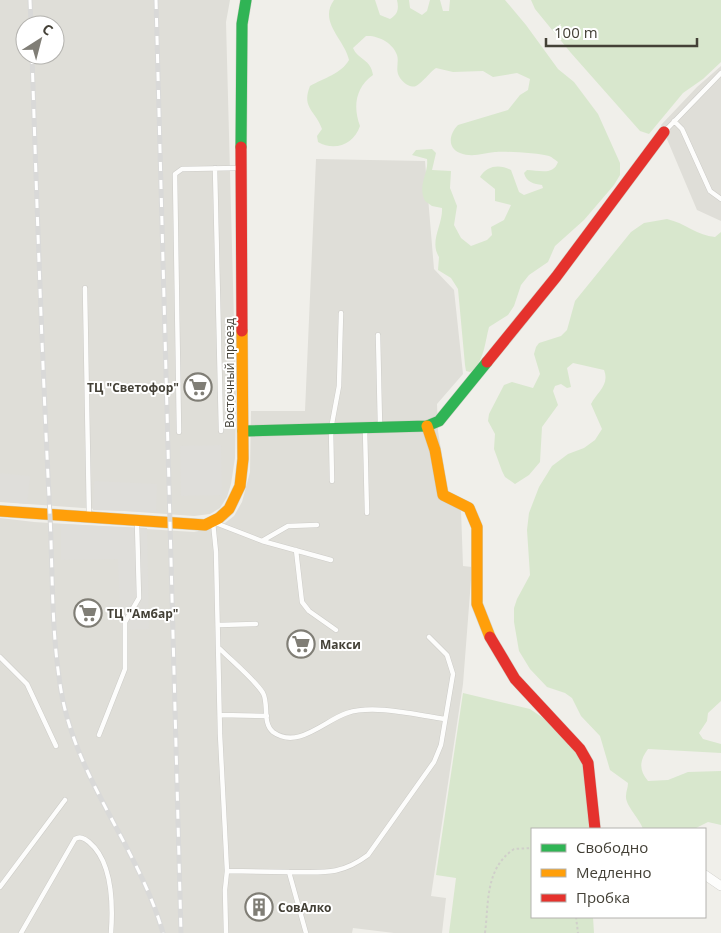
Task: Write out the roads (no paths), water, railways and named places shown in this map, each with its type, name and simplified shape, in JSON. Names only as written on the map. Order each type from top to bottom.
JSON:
[{"type":"street","name":"Восточный проезд","points":[[213,522],[226,514],[237,496],[241,476],[243,431],[242,24],[246,0]]},
{"type":"street","points":[[243,431],[427,426],[439,421],[556,277],[664,132]]},
{"type":"street","points":[[427,426],[443,495],[469,508],[474,520],[476,528],[477,604],[480,616],[515,679],[580,749],[588,763],[595,828]]},
{"type":"street","points":[[0,511],[191,525],[213,522]]},
{"type":"street","points":[[706,876],[721,886]]},
{"type":"lane","points":[[664,132],[721,73]]},
{"type":"lane","points":[[674,121],[682,128],[710,191],[721,199]]},
{"type":"lane","points":[[216,168],[221,431]]},
{"type":"lane","points":[[179,432],[174,174],[182,169],[241,168]]},
{"type":"lane","points":[[85,288],[89,518]]},
{"type":"lane","points":[[332,481],[331,429],[339,386],[341,313]]},
{"type":"lane","points":[[378,335],[380,428]]},
{"type":"lane","points":[[365,428],[367,513]]},
{"type":"lane","points":[[99,735],[125,669],[125,622],[139,598],[137,521]]},
{"type":"lane","points":[[226,933],[225,890],[227,871],[220,715],[220,649],[213,522],[262,541],[331,560]]},
{"type":"lane","points":[[262,541],[288,526],[317,524]]},
{"type":"lane","points":[[296,550],[302,602],[309,611],[336,630]]},
{"type":"lane","points":[[219,625],[256,624]]},
{"type":"lane","points":[[227,871],[329,872],[354,865],[368,854],[434,762],[441,744],[454,674],[447,655],[429,637]]},
{"type":"lane","points":[[220,649],[262,692],[272,731],[285,736],[310,733],[354,711],[371,710],[445,719]]},
{"type":"lane","points":[[0,657],[27,684],[56,746]]},
{"type":"lane","points":[[220,715],[267,716]]},
{"type":"lane","points":[[0,887],[65,800]]},
{"type":"lane","points":[[21,933],[75,839],[79,837],[84,838],[94,847],[104,868],[112,900],[111,933]]},
{"type":"lane","points":[[289,872],[306,933]]},
{"type":"railway","points":[[30,0],[31,15]]},
{"type":"railway","points":[[156,0],[181,933]]},
{"type":"railway","points":[[32,65],[53,609],[59,678],[63,701],[83,761],[140,874],[153,903],[163,933]]},
{"type":"place","name":"ТЦ \"Светофор\"","points":[[198,387]]},
{"type":"place","name":"ТЦ \"Амбар\"","points":[[88,613]]},
{"type":"place","name":"Макси","points":[[301,644]]},
{"type":"place","name":"СовАлко","points":[[259,907]]}]
